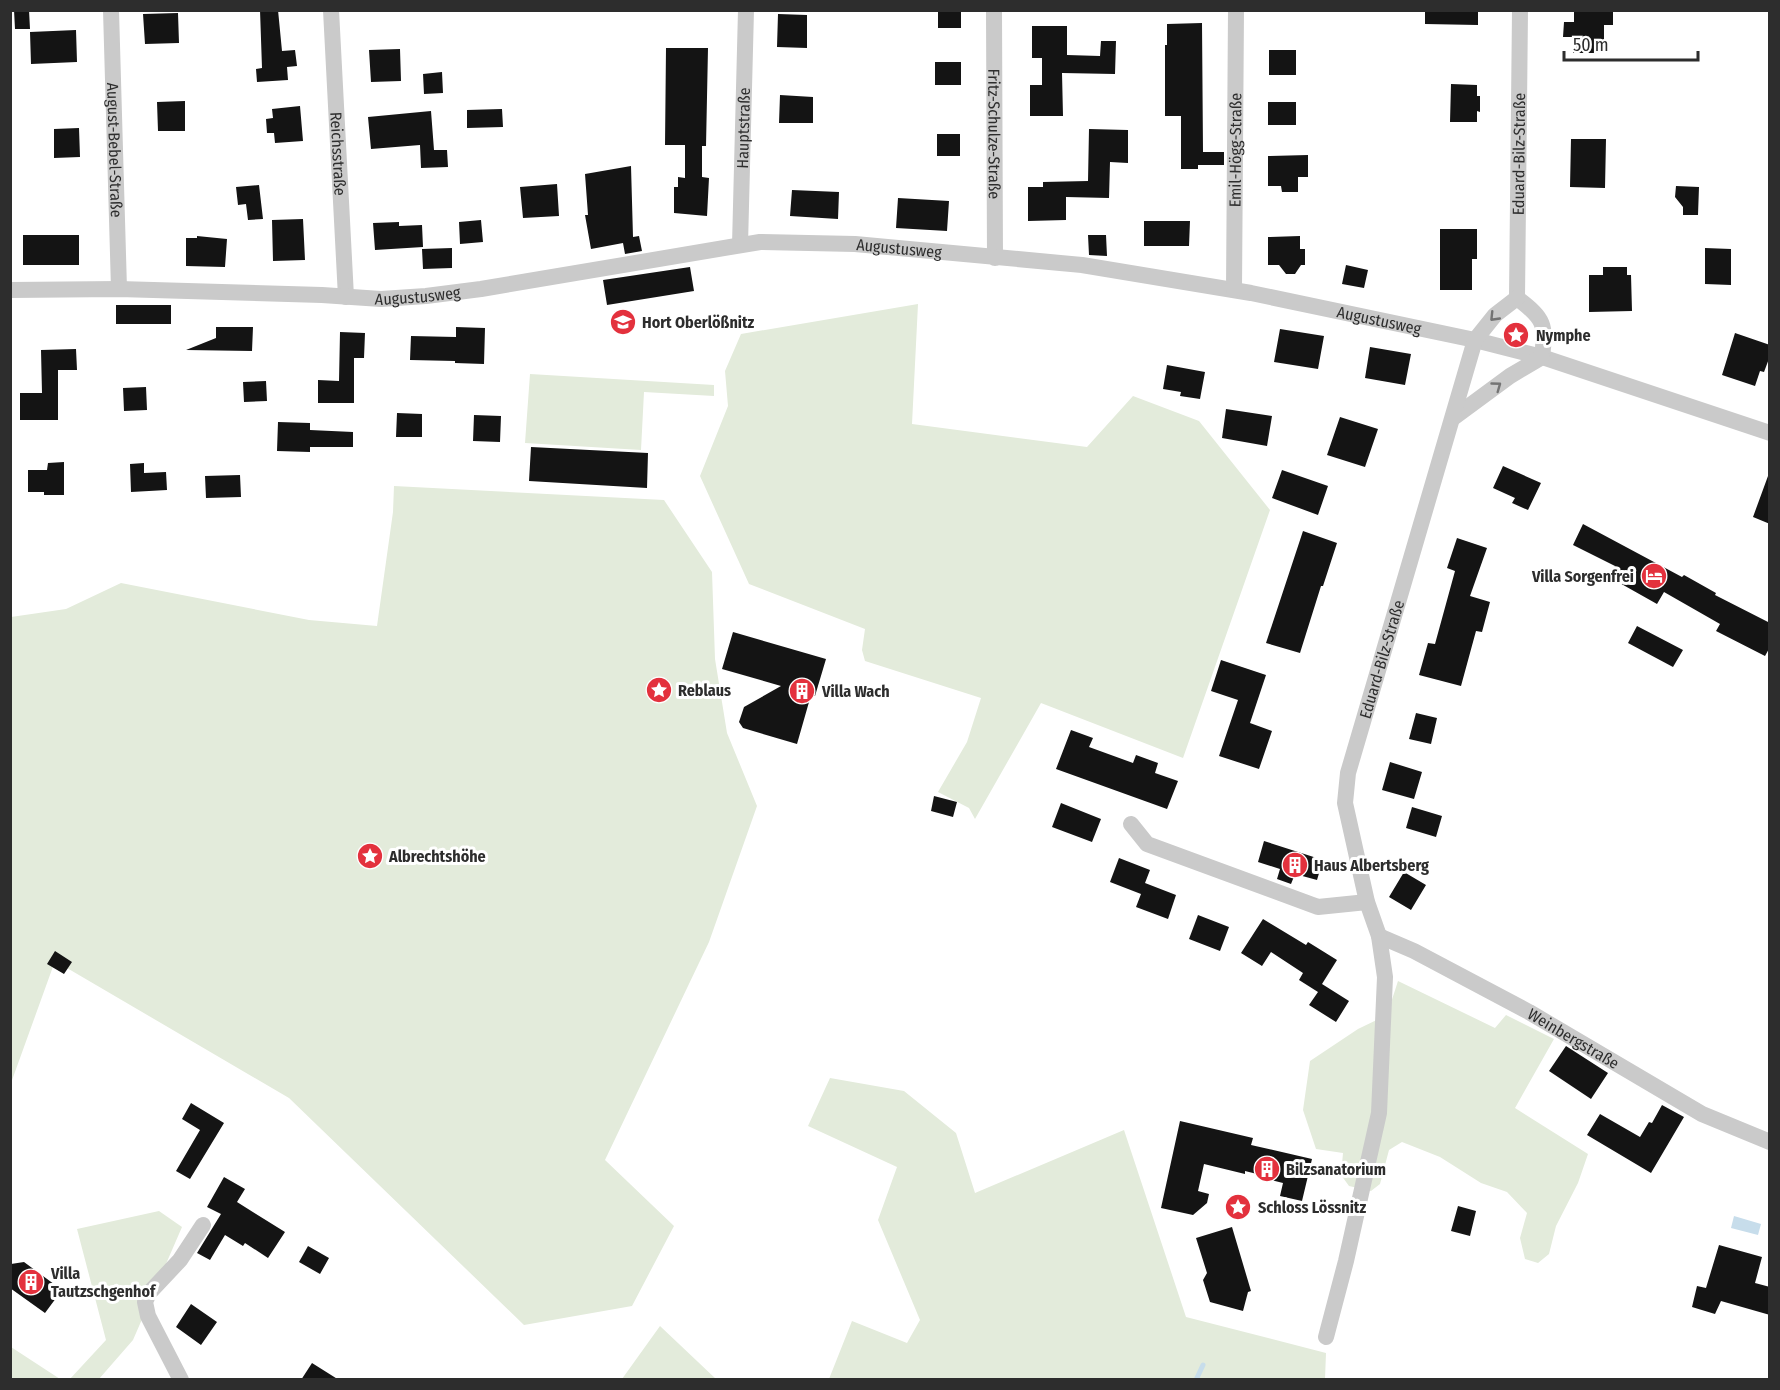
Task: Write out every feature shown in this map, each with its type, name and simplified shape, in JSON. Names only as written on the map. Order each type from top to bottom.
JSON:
[{"type":"street","name":"August-Bebel-Straße","points":[[111,10],[119,289]]},
{"type":"street","name":"Reichsstraße","points":[[331,10],[346,297]]},
{"type":"street","name":"Hauptstraße","points":[[740,245],[746,10]]},
{"type":"street","name":"Fritz-Schulze-Straße","points":[[994,10],[995,258]]},
{"type":"street","name":"Emil-Högg-Straße","points":[[1234,290],[1236,10]]},
{"type":"street","name":"Eduard-Bilz-Straße","points":[[1518,298],[1520,10]]},
{"type":"street","name":"Augustusweg","points":[[10,290],[119,289],[381,299],[437,295],[760,242],[855,244],[1082,265],[1234,290],[1475,340],[1542,357],[1770,433]]},
{"type":"street","points":[[1453,418],[1510,376],[1542,357],[1545,330],[1534,311],[1518,298],[1495,315],[1475,340]]},
{"type":"street","name":"Eduard-Bilz-Straße","points":[[1326,1337],[1346,1261],[1379,1113],[1385,977],[1379,936],[1367,902],[1345,803],[1348,773],[1475,340]]},
{"type":"street","points":[[1131,824],[1147,844],[1318,907],[1367,902]]},
{"type":"street","name":"Weinbergstraße","points":[[1379,936],[1414,951],[1529,1012],[1702,1114],[1770,1142]]},
{"type":"street","points":[[181,1380],[148,1316],[145,1302],[149,1293],[180,1260],[202,1225]]},
{"type":"green space","points":[[918,304],[912,424],[1087,447],[1133,396],[1199,421],[1270,510],[1183,758],[1041,703],[975,819],[969,808],[938,792],[967,742],[981,698],[865,661],[862,650],[865,629],[749,584],[700,476],[728,406],[725,371],[741,334]]},
{"type":"green space","points":[[530,374],[714,385],[714,396],[644,392],[641,450],[525,443]]},
{"type":"green space","points":[[394,486],[664,500],[712,572],[715,659],[727,733],[757,806],[709,942],[605,1160],[674,1226],[632,1306],[524,1325],[289,1098],[55,961],[11,1083],[11,617],[66,609],[121,583],[309,620],[377,626],[393,512]]},
{"type":"green space","points":[[1398,981],[1495,1028],[1506,1015],[1554,1039],[1515,1108],[1588,1154],[1578,1183],[1556,1226],[1549,1254],[1538,1263],[1525,1259],[1520,1238],[1527,1213],[1507,1192],[1481,1183],[1440,1157],[1402,1142],[1389,1150],[1380,1184],[1371,1191],[1349,1186],[1341,1175],[1343,1153],[1316,1149],[1303,1110],[1310,1061],[1358,1029],[1387,1015]]},
{"type":"green space","points":[[830,1078],[904,1091],[956,1133],[975,1193],[1124,1130],[1186,1317],[1326,1353],[1325,1379],[829,1379],[852,1321],[907,1343],[920,1320],[878,1220],[897,1167],[808,1126]]},
{"type":"green space","points":[[159,1211],[182,1227],[133,1340],[99,1379],[69,1380],[106,1340],[77,1229]]},
{"type":"green space","points":[[660,1326],[716,1379],[622,1379]]},
{"type":"green space","points":[[11,1347],[60,1379],[11,1379]]},
{"type":"water","points":[[1734,1216],[1761,1224],[1758,1235],[1731,1228]]},
{"type":"building","points":[[14,10],[29,10],[30,29],[15,29]]},
{"type":"building","points":[[260,10],[278,10],[282,51],[295,50],[297,66],[287,67],[288,80],[257,82],[256,69],[262,68]]},
{"type":"building","points":[[938,10],[961,10],[961,28],[938,28]]},
{"type":"building","points":[[1425,10],[1478,10],[1478,25],[1425,24]]},
{"type":"building","points":[[1574,10],[1613,10],[1613,25],[1604,25],[1604,53],[1573,53],[1574,37],[1563,37],[1564,22],[1574,22]]},
{"type":"building","points":[[178,13],[179,43],[145,44],[143,14]]},
{"type":"building","points":[[778,14],[807,15],[807,48],[777,47]]},
{"type":"building","points":[[1202,23],[1203,152],[1224,152],[1224,165],[1198,165],[1198,169],[1181,169],[1181,116],[1165,116],[1167,24]]},
{"type":"building","points":[[1032,26],[1067,26],[1067,55],[1100,56],[1101,41],[1116,41],[1115,74],[1062,73],[1063,116],[1030,116],[1030,85],[1042,85],[1042,58],[1032,58]]},
{"type":"building","points":[[76,30],[77,62],[31,64],[30,32]]},
{"type":"building","points":[[666,48],[708,48],[706,146],[702,146],[702,177],[709,178],[707,216],[674,213],[674,187],[678,187],[678,177],[685,178],[685,145],[665,145]]},
{"type":"building","points":[[400,49],[401,81],[371,82],[369,50]]},
{"type":"building","points":[[1269,50],[1296,50],[1296,75],[1269,75]]},
{"type":"building","points":[[935,62],[961,62],[961,85],[935,85]]},
{"type":"building","points":[[442,72],[443,93],[424,94],[423,74]]},
{"type":"building","points":[[1451,84],[1477,85],[1480,112],[1477,111],[1477,122],[1450,122]]},
{"type":"building","points":[[780,95],[813,97],[813,123],[779,123]]},
{"type":"building","points":[[185,101],[185,131],[158,131],[157,102]]},
{"type":"building","points":[[1268,102],[1296,102],[1296,125],[1268,125]]},
{"type":"building","points":[[300,106],[303,141],[275,143],[274,133],[267,133],[266,119],[273,118],[272,109]]},
{"type":"building","points":[[502,109],[503,127],[467,128],[467,110]]},
{"type":"building","points":[[431,111],[434,150],[447,150],[448,167],[421,168],[420,145],[371,149],[368,117]]},
{"type":"building","points":[[79,128],[80,157],[54,158],[54,129]]},
{"type":"building","points":[[1089,129],[1128,130],[1128,163],[1110,162],[1109,198],[1066,197],[1066,220],[1028,221],[1028,187],[1043,187],[1043,182],[1088,181]]},
{"type":"building","points":[[937,134],[960,134],[960,156],[937,156]]},
{"type":"building","points":[[1571,139],[1606,139],[1605,188],[1570,187]]},
{"type":"building","points":[[1308,155],[1308,177],[1298,177],[1298,192],[1282,192],[1281,186],[1268,186],[1268,156]]},
{"type":"building","points":[[631,166],[633,237],[639,236],[642,251],[625,254],[623,243],[591,249],[585,215],[588,215],[585,174]]},
{"type":"building","points":[[557,184],[559,216],[523,218],[520,187]]},
{"type":"building","points":[[259,185],[263,219],[248,220],[246,204],[238,205],[236,187]]},
{"type":"building","points":[[1676,186],[1699,187],[1698,215],[1683,215],[1683,207],[1675,197]]},
{"type":"building","points":[[792,190],[839,192],[838,219],[790,216]]},
{"type":"building","points":[[898,198],[949,201],[947,231],[896,228]]},
{"type":"building","points":[[303,219],[305,260],[273,261],[272,220]]},
{"type":"building","points":[[481,220],[483,242],[460,244],[459,222]]},
{"type":"building","points":[[1144,221],[1190,221],[1189,246],[1144,246]]},
{"type":"building","points":[[399,222],[399,226],[422,225],[423,247],[375,250],[373,223]]},
{"type":"building","points":[[1440,229],[1477,229],[1477,259],[1472,259],[1472,290],[1440,290]]},
{"type":"building","points":[[23,235],[79,235],[79,265],[23,265]]},
{"type":"building","points":[[1088,235],[1106,235],[1107,256],[1089,255]]},
{"type":"building","points":[[197,236],[227,239],[225,267],[186,266],[186,238],[197,238]]},
{"type":"building","points":[[1300,236],[1300,249],[1305,249],[1305,265],[1301,265],[1295,274],[1286,274],[1279,265],[1268,265],[1268,237]]},
{"type":"building","points":[[452,248],[452,268],[423,269],[422,249]]},
{"type":"building","points":[[1705,248],[1731,249],[1731,285],[1705,284]]},
{"type":"building","points":[[1346,265],[1368,270],[1364,288],[1342,284]]},
{"type":"building","points":[[690,267],[694,291],[607,305],[603,280]]},
{"type":"building","points":[[1603,267],[1627,267],[1627,275],[1631,275],[1632,311],[1589,312],[1589,275],[1603,275]]},
{"type":"building","points":[[116,305],[171,305],[171,324],[116,324]]},
{"type":"building","points":[[216,327],[253,327],[252,351],[186,350],[216,338]]},
{"type":"building","points":[[456,327],[485,328],[484,364],[410,360],[411,336],[456,337]]},
{"type":"building","points":[[1280,329],[1324,336],[1318,369],[1274,362]]},
{"type":"building","points":[[340,332],[365,333],[364,358],[354,358],[354,403],[318,403],[318,380],[339,381]]},
{"type":"building","points":[[1735,333],[1770,345],[1770,356],[1764,372],[1760,371],[1755,386],[1722,375]]},
{"type":"building","points":[[1370,347],[1411,354],[1405,385],[1365,378]]},
{"type":"building","points":[[76,349],[77,370],[58,370],[58,420],[20,420],[20,393],[42,393],[41,350]]},
{"type":"building","points":[[1167,365],[1205,372],[1200,399],[1180,396],[1181,392],[1163,389]]},
{"type":"building","points":[[266,381],[267,401],[244,402],[243,382]]},
{"type":"building","points":[[146,387],[147,410],[124,411],[123,388]]},
{"type":"building","points":[[1226,409],[1272,416],[1267,446],[1222,438]]},
{"type":"building","points":[[397,413],[422,414],[422,437],[396,437]]},
{"type":"building","points":[[474,415],[501,416],[500,442],[473,441]]},
{"type":"building","points":[[1340,417],[1378,429],[1365,467],[1327,455]]},
{"type":"building","points":[[278,422],[310,423],[310,430],[353,432],[353,447],[310,447],[310,452],[277,451]]},
{"type":"building","points":[[531,447],[648,453],[647,488],[529,481]]},
{"type":"building","points":[[64,462],[64,495],[28,492],[28,470],[47,470],[48,463]]},
{"type":"building","points":[[144,463],[144,473],[166,472],[167,490],[131,492],[130,464]]},
{"type":"building","points":[[1503,466],[1541,483],[1528,510],[1512,503],[1515,498],[1493,488]]},
{"type":"building","points":[[1282,470],[1328,486],[1318,515],[1272,498]]},
{"type":"building","points":[[240,475],[241,497],[206,498],[205,476]]},
{"type":"building","points":[[1768,476],[1770,477],[1770,524],[1753,517]]},
{"type":"building","points":[[1583,524],[1682,577],[1684,575],[1716,593],[1715,595],[1770,623],[1770,647],[1765,656],[1716,631],[1720,624],[1664,592],[1657,604],[1609,577],[1615,566],[1573,545]]},
{"type":"building","points":[[1303,531],[1337,543],[1300,653],[1266,643]]},
{"type":"building","points":[[1457,538],[1487,548],[1470,596],[1490,602],[1482,632],[1476,631],[1461,686],[1419,675],[1428,643],[1435,644],[1455,571],[1447,568]]},
{"type":"building","points":[[1637,626],[1683,650],[1673,667],[1628,643]]},
{"type":"building","name":"Villa Wach","points":[[733,632],[826,659],[815,696],[811,695],[797,744],[743,728],[739,722],[744,707],[781,686],[722,669]]},
{"type":"building","points":[[1221,660],[1266,675],[1250,723],[1272,731],[1259,769],[1219,756],[1238,700],[1211,691]]},
{"type":"building","points":[[1416,713],[1437,718],[1431,744],[1409,739]]},
{"type":"building","points":[[1071,730],[1093,738],[1089,747],[1133,763],[1136,755],[1158,763],[1155,773],[1178,781],[1167,809],[1056,769]]},
{"type":"building","points":[[1390,762],[1422,772],[1414,799],[1382,790]]},
{"type":"building","points":[[934,796],[957,802],[953,817],[931,811]]},
{"type":"building","points":[[1061,803],[1101,819],[1092,842],[1052,827]]},
{"type":"building","points":[[1412,807],[1442,816],[1436,837],[1406,828]]},
{"type":"building","name":"Haus Albertsberg","points":[[1264,841],[1323,860],[1317,880],[1295,874],[1291,884],[1277,879],[1280,869],[1258,862]]},
{"type":"building","points":[[1119,858],[1150,870],[1145,883],[1176,895],[1168,919],[1136,907],[1141,894],[1110,882]]},
{"type":"building","points":[[1404,872],[1426,885],[1411,910],[1389,897]]},
{"type":"building","points":[[1198,915],[1229,927],[1220,951],[1189,939]]},
{"type":"building","points":[[1263,919],[1306,945],[1308,942],[1337,960],[1322,984],[1349,1001],[1336,1022],[1309,1005],[1318,992],[1299,980],[1303,973],[1271,952],[1262,966],[1241,953]]},
{"type":"building","points":[[55,951],[72,962],[64,974],[47,964]]},
{"type":"building","points":[[1566,1046],[1608,1073],[1591,1099],[1549,1071]]},
{"type":"building","points":[[191,1103],[224,1123],[190,1179],[176,1171],[200,1130],[182,1119]]},
{"type":"building","points":[[1662,1105],[1684,1117],[1651,1173],[1587,1135],[1600,1114],[1640,1137],[1649,1122],[1652,1123]]},
{"type":"building","name":"Bilzsanatorium","points":[[1180,1121],[1253,1138],[1251,1145],[1312,1159],[1302,1201],[1280,1196],[1283,1183],[1271,1180],[1269,1177],[1204,1164],[1198,1191],[1209,1194],[1207,1203],[1193,1215],[1161,1208]]},
{"type":"building","points":[[224,1177],[245,1189],[237,1202],[285,1232],[268,1258],[245,1243],[243,1246],[225,1235],[210,1260],[197,1253],[221,1214],[207,1207]]},
{"type":"building","points":[[1458,1206],[1476,1211],[1470,1236],[1451,1231]]},
{"type":"building","points":[[1232,1227],[1251,1291],[1248,1292],[1243,1311],[1210,1302],[1203,1280],[1207,1273],[1196,1238]]},
{"type":"building","points":[[1719,1245],[1762,1257],[1755,1283],[1770,1287],[1770,1315],[1721,1301],[1715,1314],[1692,1307],[1697,1286],[1706,1288]]},
{"type":"building","points":[[308,1246],[329,1258],[320,1274],[299,1262]]},
{"type":"building","name":"Villa Tautzschgenhof","points":[[24,1262],[62,1290],[45,1313],[10,1288],[11,1264]]},
{"type":"building","points":[[191,1304],[217,1322],[201,1345],[176,1327]]},
{"type":"building","points":[[312,1363],[339,1380],[301,1380]]},
{"type":"waterway","points":[[1196,1380],[1203,1365]]},
{"type":"place","name":"Hort Oberlößnitz","points":[[623,322]]},
{"type":"place","name":"Nymphe","points":[[1516,335]]},
{"type":"place","name":"Villa Sorgenfrei","points":[[1654,576]]},
{"type":"place","name":"Reblaus","points":[[659,690]]},
{"type":"place","name":"Villa Wach","points":[[802,691]]},
{"type":"place","name":"Albrechtshöhe","points":[[370,856]]},
{"type":"place","name":"Haus Albertsberg","points":[[1295,865]]},
{"type":"place","name":"Bilzsanatorium","points":[[1267,1169]]},
{"type":"place","name":"Schloss Lössnitz","points":[[1238,1207]]},
{"type":"place","name":"Villa Tautzschgenhof","points":[[31,1282]]}]
